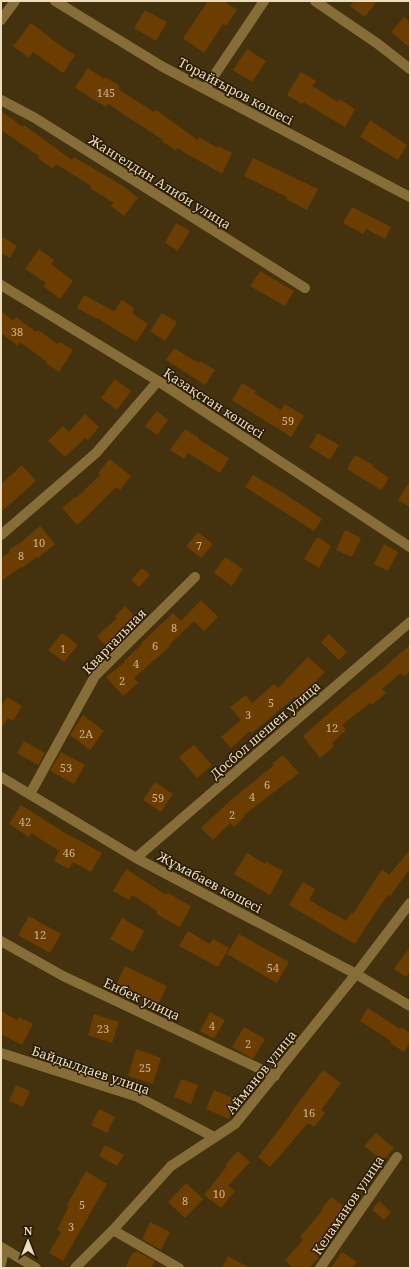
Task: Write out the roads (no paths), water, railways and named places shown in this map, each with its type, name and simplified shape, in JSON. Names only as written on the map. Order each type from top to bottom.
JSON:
[{"type":"street","points":[[1,20],[15,1]]},
{"type":"street","name":"Торайғыров көшесі","points":[[55,1],[163,67],[410,197]]},
{"type":"street","points":[[205,89],[264,1]]},
{"type":"street","points":[[315,1],[410,68]]},
{"type":"street","name":"Жангелдин Алиби улица","points":[[1,100],[35,118],[305,288]]},
{"type":"street","name":"Қазақстан көшесі","points":[[1,285],[158,382],[410,547]]},
{"type":"street","points":[[1,535],[96,453],[158,382]]},
{"type":"street","name":"Квартальная","points":[[30,794],[95,676],[195,577]]},
{"type":"street","name":"Досбол шешен улица","points":[[136,858],[410,622]]},
{"type":"street","name":"Жұмабаев көшесі","points":[[1,777],[136,858],[356,974],[410,1006]]},
{"type":"street","name":"Айманов улица","points":[[75,1268],[113,1230],[171,1166],[235,1124],[356,974],[410,903]]},
{"type":"street","name":"Енбек улица","points":[[1,941],[63,976],[275,1076]]},
{"type":"street","name":"Байдылдаев улица","points":[[1,1053],[138,1097],[214,1137]]},
{"type":"street","name":"Келаманов улица","points":[[320,1268],[397,1156]]},
{"type":"street","points":[[113,1230],[179,1268]]},
{"type":"street","points":[[1,1264],[3,1248],[36,1268]]}]
